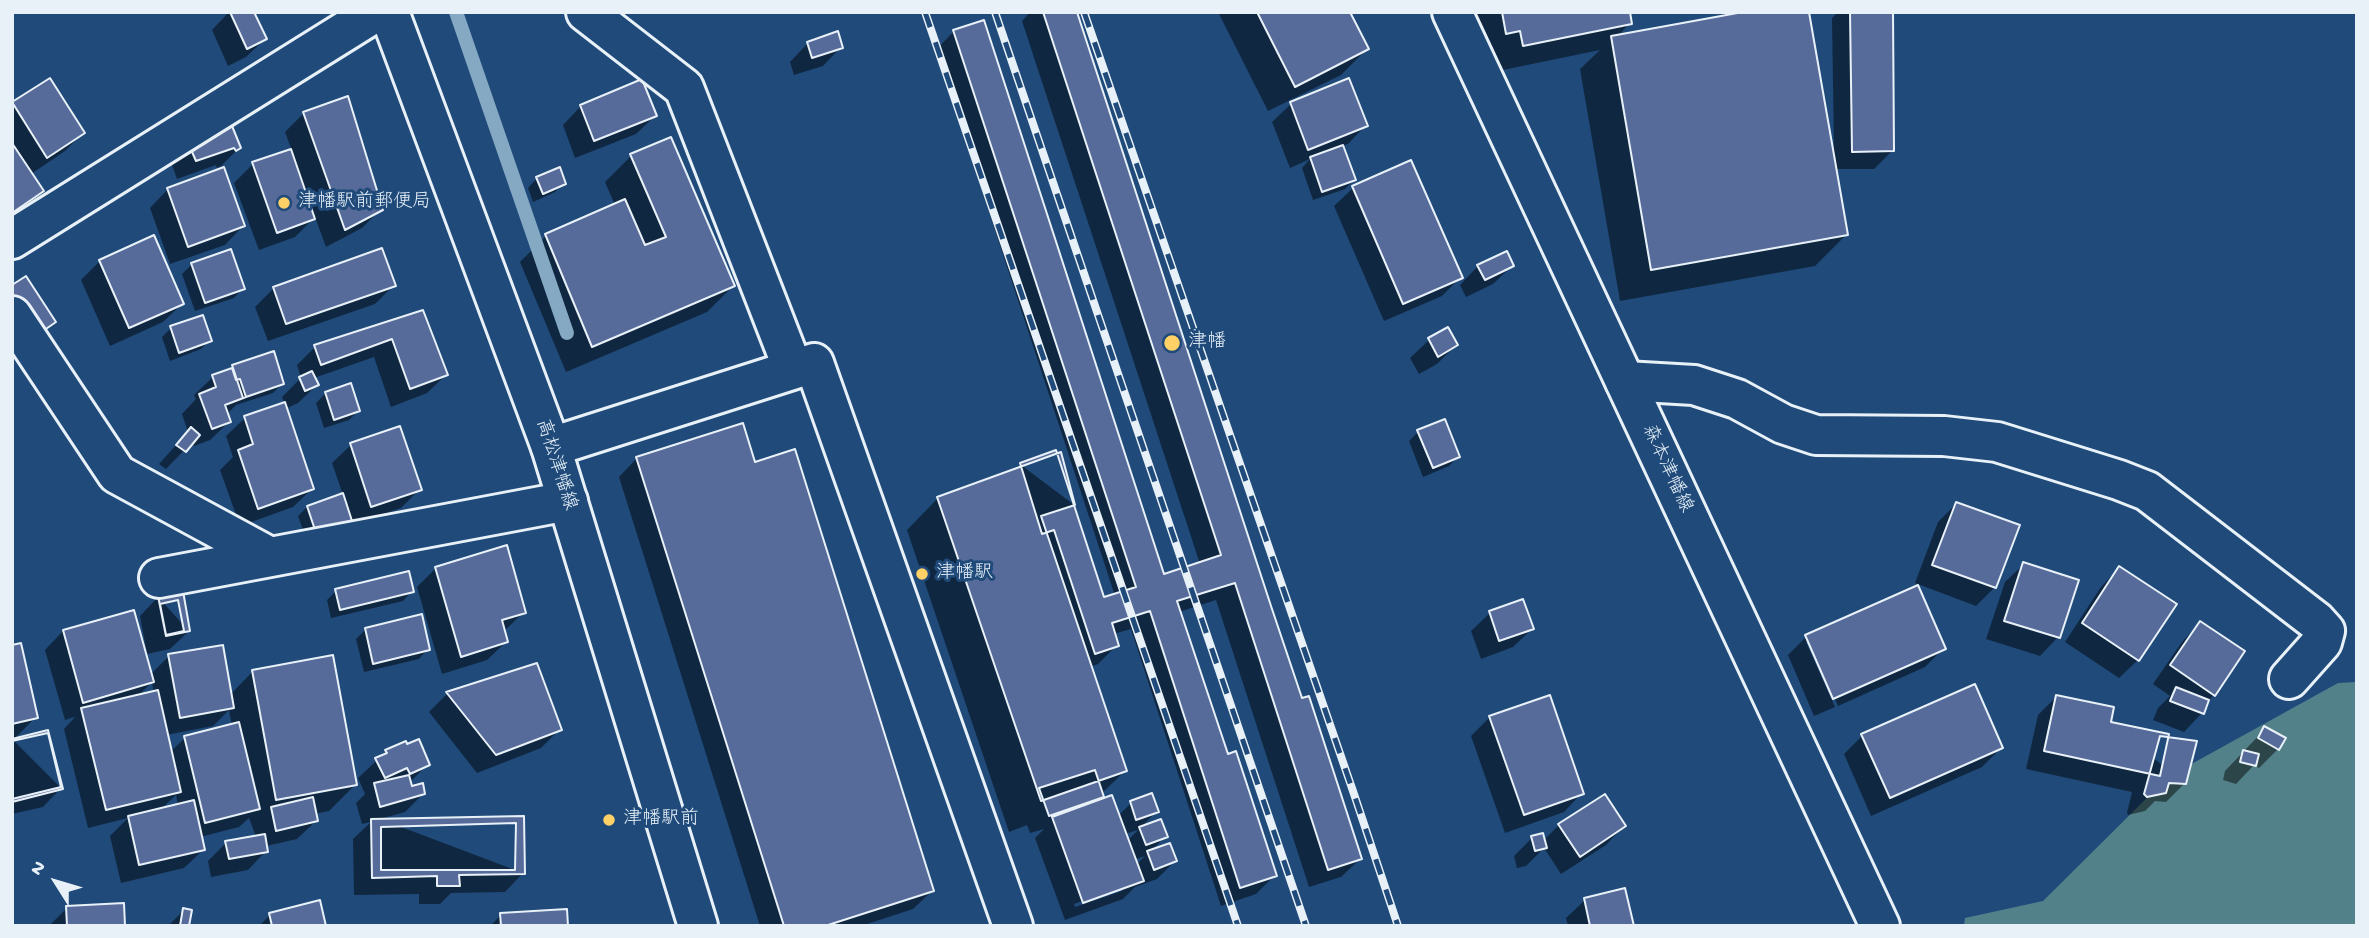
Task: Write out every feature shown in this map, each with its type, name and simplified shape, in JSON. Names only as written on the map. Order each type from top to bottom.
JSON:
[{"type":"main road","points":[[12,239],[376,12]]},
{"type":"main road","name":"高松津幡線","points":[[389,12],[551,447],[698,926]]},
{"type":"main road","points":[[586,12],[684,88],[793,369]]},
{"type":"main road","name":"森本津幡線","points":[[1452,12],[1880,926]]},
{"type":"main road","points":[[12,316],[117,474],[270,557]]},
{"type":"main road","points":[[551,447],[814,363],[1013,926]]},
{"type":"main road","points":[[1625,381],[1694,385],[1737,399],[1783,424],[1816,435],[1944,436],[1997,442],[2147,491],[2316,621],[2325,631],[2322,642],[2289,679]]},
{"type":"main road","points":[[159,578],[568,501]]},
{"type":"green space","points":[[2357,682],[2357,926],[1964,926],[1965,918],[2043,901],[2168,777],[2338,683]]},
{"type":"building","points":[[230,12],[254,12],[267,39],[247,49]]},
{"type":"building","points":[[1043,12],[1077,12],[1271,606],[1302,698],[1309,696],[1362,859],[1328,870],[1235,583],[1177,601],[1228,754],[1236,751],[1277,876],[1240,888],[1150,611],[1112,623],[1119,646],[1095,654],[1054,530],[1042,534],[1020,463],[1056,450],[1104,597],[1136,587],[953,30],[984,20],[1164,574],[1221,555]]},
{"type":"building","points":[[1257,12],[1350,12],[1369,49],[1295,87]]},
{"type":"building","points":[[1502,12],[1630,12],[1632,24],[1523,46],[1520,31],[1506,34]]},
{"type":"building","points":[[1743,12],[1809,12],[1848,235],[1651,270],[1611,36]]},
{"type":"building","points":[[1850,12],[1893,12],[1894,151],[1852,152]]},
{"type":"building","points":[[838,31],[843,48],[812,58],[807,42]]},
{"type":"building","points":[[50,78],[85,133],[47,158],[12,102]]},
{"type":"building","points":[[1349,78],[1368,126],[1308,150],[1290,102]]},
{"type":"building","points":[[642,79],[657,116],[594,141],[580,105]]},
{"type":"building","points":[[348,96],[383,210],[345,230],[303,112]]},
{"type":"building","points":[[230,121],[241,148],[196,161],[189,145]]},
{"type":"building","points":[[671,137],[735,286],[592,347],[545,234],[625,199],[645,245],[666,237],[630,154]]},
{"type":"building","points":[[12,143],[44,191],[12,213]]},
{"type":"building","points":[[1343,145],[1356,180],[1322,192],[1310,157]]},
{"type":"building","points":[[291,149],[315,219],[277,233],[252,162]]},
{"type":"building","points":[[1411,160],[1463,278],[1403,304],[1352,186]]},
{"type":"building","points":[[224,167],[245,226],[188,247],[167,188]]},
{"type":"building","points":[[560,167],[566,184],[543,194],[536,177]]},
{"type":"building","points":[[154,235],[184,304],[129,328],[99,260]]},
{"type":"building","points":[[382,248],[396,286],[286,324],[273,287]]},
{"type":"building","points":[[231,249],[245,289],[205,303],[191,263]]},
{"type":"building","points":[[1507,251],[1514,266],[1485,280],[1477,265]]},
{"type":"building","points":[[26,276],[56,322],[30,340],[12,312],[12,285]]},
{"type":"building","points":[[423,310],[448,375],[410,389],[392,339],[321,365],[314,345]]},
{"type":"building","points":[[203,315],[212,341],[179,353],[170,326]]},
{"type":"building","points":[[1448,327],[1458,345],[1438,357],[1428,338]]},
{"type":"building","points":[[274,351],[284,384],[243,398],[232,365]]},
{"type":"building","points":[[232,368],[236,380],[240,379],[246,397],[225,405],[231,422],[212,429],[199,394],[216,387],[212,375]]},
{"type":"building","points":[[312,371],[319,385],[305,391],[299,377]]},
{"type":"building","points":[[351,383],[360,411],[334,420],[325,392]]},
{"type":"building","points":[[285,402],[314,489],[258,509],[238,450],[253,444],[244,416]]},
{"type":"building","points":[[1445,419],[1460,457],[1433,468],[1417,430]]},
{"type":"building","points":[[743,423],[755,462],[795,449],[934,891],[825,926],[784,926],[636,457]]},
{"type":"building","points":[[400,426],[422,490],[371,507],[350,443]]},
{"type":"building","points":[[191,427],[200,435],[186,452],[176,445]]},
{"type":"building","points":[[1061,452],[1075,505],[1041,516],[1127,771],[1041,801],[937,497]]},
{"type":"building","points":[[343,493],[353,524],[317,536],[307,506]]},
{"type":"building","points":[[1956,502],[2020,525],[1996,588],[1932,565]]},
{"type":"building","points":[[507,545],[526,613],[502,620],[508,642],[461,657],[435,567]]},
{"type":"building","points":[[2023,562],[2079,580],[2060,638],[2004,621]]},
{"type":"building","points":[[2119,566],[2177,604],[2139,661],[2082,623]]},
{"type":"building","points":[[409,571],[414,592],[340,610],[335,589]]},
{"type":"building","points":[[1918,585],[1946,649],[1833,699],[1805,635]]},
{"type":"building","points":[[183,591],[190,631],[166,636],[158,596]]},
{"type":"building","points":[[1523,599],[1534,629],[1499,641],[1489,611]]},
{"type":"building","points":[[178,600],[184,631],[166,635],[160,604]]},
{"type":"building","points":[[134,610],[154,682],[83,703],[63,630]]},
{"type":"building","points":[[422,614],[430,650],[373,664],[365,628]]},
{"type":"building","points":[[2200,621],[2245,651],[2215,696],[2170,665]]},
{"type":"building","points":[[21,643],[38,718],[12,724],[12,645]]},
{"type":"building","points":[[223,645],[234,708],[180,718],[168,654]]},
{"type":"building","points":[[333,655],[357,785],[276,800],[252,670]]},
{"type":"building","points":[[537,663],[562,730],[496,755],[446,692]]},
{"type":"building","points":[[1975,684],[2003,748],[1890,798],[1861,734]]},
{"type":"building","points":[[2176,687],[2209,700],[2204,714],[2170,701]]},
{"type":"building","points":[[158,690],[181,792],[106,810],[81,708]]},
{"type":"building","points":[[1550,695],[1584,794],[1524,815],[1489,716]]},
{"type":"building","points":[[2056,695],[2114,707],[2111,722],[2169,734],[2160,776],[2044,751]]},
{"type":"building","points":[[239,722],[260,809],[205,823],[184,736]]},
{"type":"building","points":[[2264,726],[2286,738],[2279,750],[2258,738]]},
{"type":"building","points":[[48,730],[63,789],[12,802],[12,739]]},
{"type":"building","points":[[48,733],[61,787],[12,799],[12,741]]},
{"type":"building","points":[[2160,736],[2197,741],[2186,784],[2169,783],[2166,793],[2147,797],[2144,794]]},
{"type":"building","points":[[419,739],[430,765],[410,774],[407,768],[385,778],[375,758],[387,753],[385,750]]},
{"type":"building","points":[[2243,750],[2259,754],[2256,766],[2240,762]]},
{"type":"building","points":[[1095,770],[1104,797],[1049,816],[1039,788]]},
{"type":"building","points":[[409,775],[412,786],[423,783],[425,794],[380,807],[374,783]]},
{"type":"building","points":[[1152,793],[1159,812],[1136,820],[1130,801]]},
{"type":"building","points":[[1605,794],[1626,826],[1580,857],[1558,824]]},
{"type":"building","points":[[1112,795],[1144,881],[1083,903],[1052,817]]},
{"type":"building","points":[[313,797],[318,821],[276,831],[271,807]]},
{"type":"building","points":[[194,800],[205,850],[139,865],[128,816]]},
{"type":"building","points":[[524,816],[525,874],[459,875],[460,886],[437,886],[437,876],[372,878],[371,819]]},
{"type":"building","points":[[1161,819],[1168,837],[1146,845],[1139,827]]},
{"type":"building","points":[[516,823],[515,870],[381,870],[381,827]]},
{"type":"building","points":[[1543,833],[1547,848],[1535,851],[1531,836]]},
{"type":"building","points":[[265,834],[268,852],[229,859],[225,841]]},
{"type":"building","points":[[1170,843],[1177,861],[1154,870],[1147,851]]},
{"type":"building","points":[[1625,888],[1634,926],[1590,926],[1584,898]]},
{"type":"building","points":[[320,900],[326,926],[272,926],[269,913]]},
{"type":"building","points":[[124,903],[125,926],[67,926],[66,906]]},
{"type":"building","points":[[183,908],[192,910],[189,926],[180,926]]},
{"type":"building","points":[[567,909],[568,926],[501,926],[500,913]]},
{"type":"waterway","points":[[456,12],[567,333]]},
{"type":"railway","points":[[925,12],[1238,926]]},
{"type":"railway","points":[[995,12],[1306,926]]},
{"type":"railway","points":[[1084,12],[1398,926]]},
{"type":"place","name":"津幡駅前郵便局","points":[[284,203]]},
{"type":"place","name":"津幡","points":[[1172,343]]},
{"type":"place","name":"津幡駅","points":[[922,574]]},
{"type":"place","name":"津幡駅前","points":[[609,820]]}]
